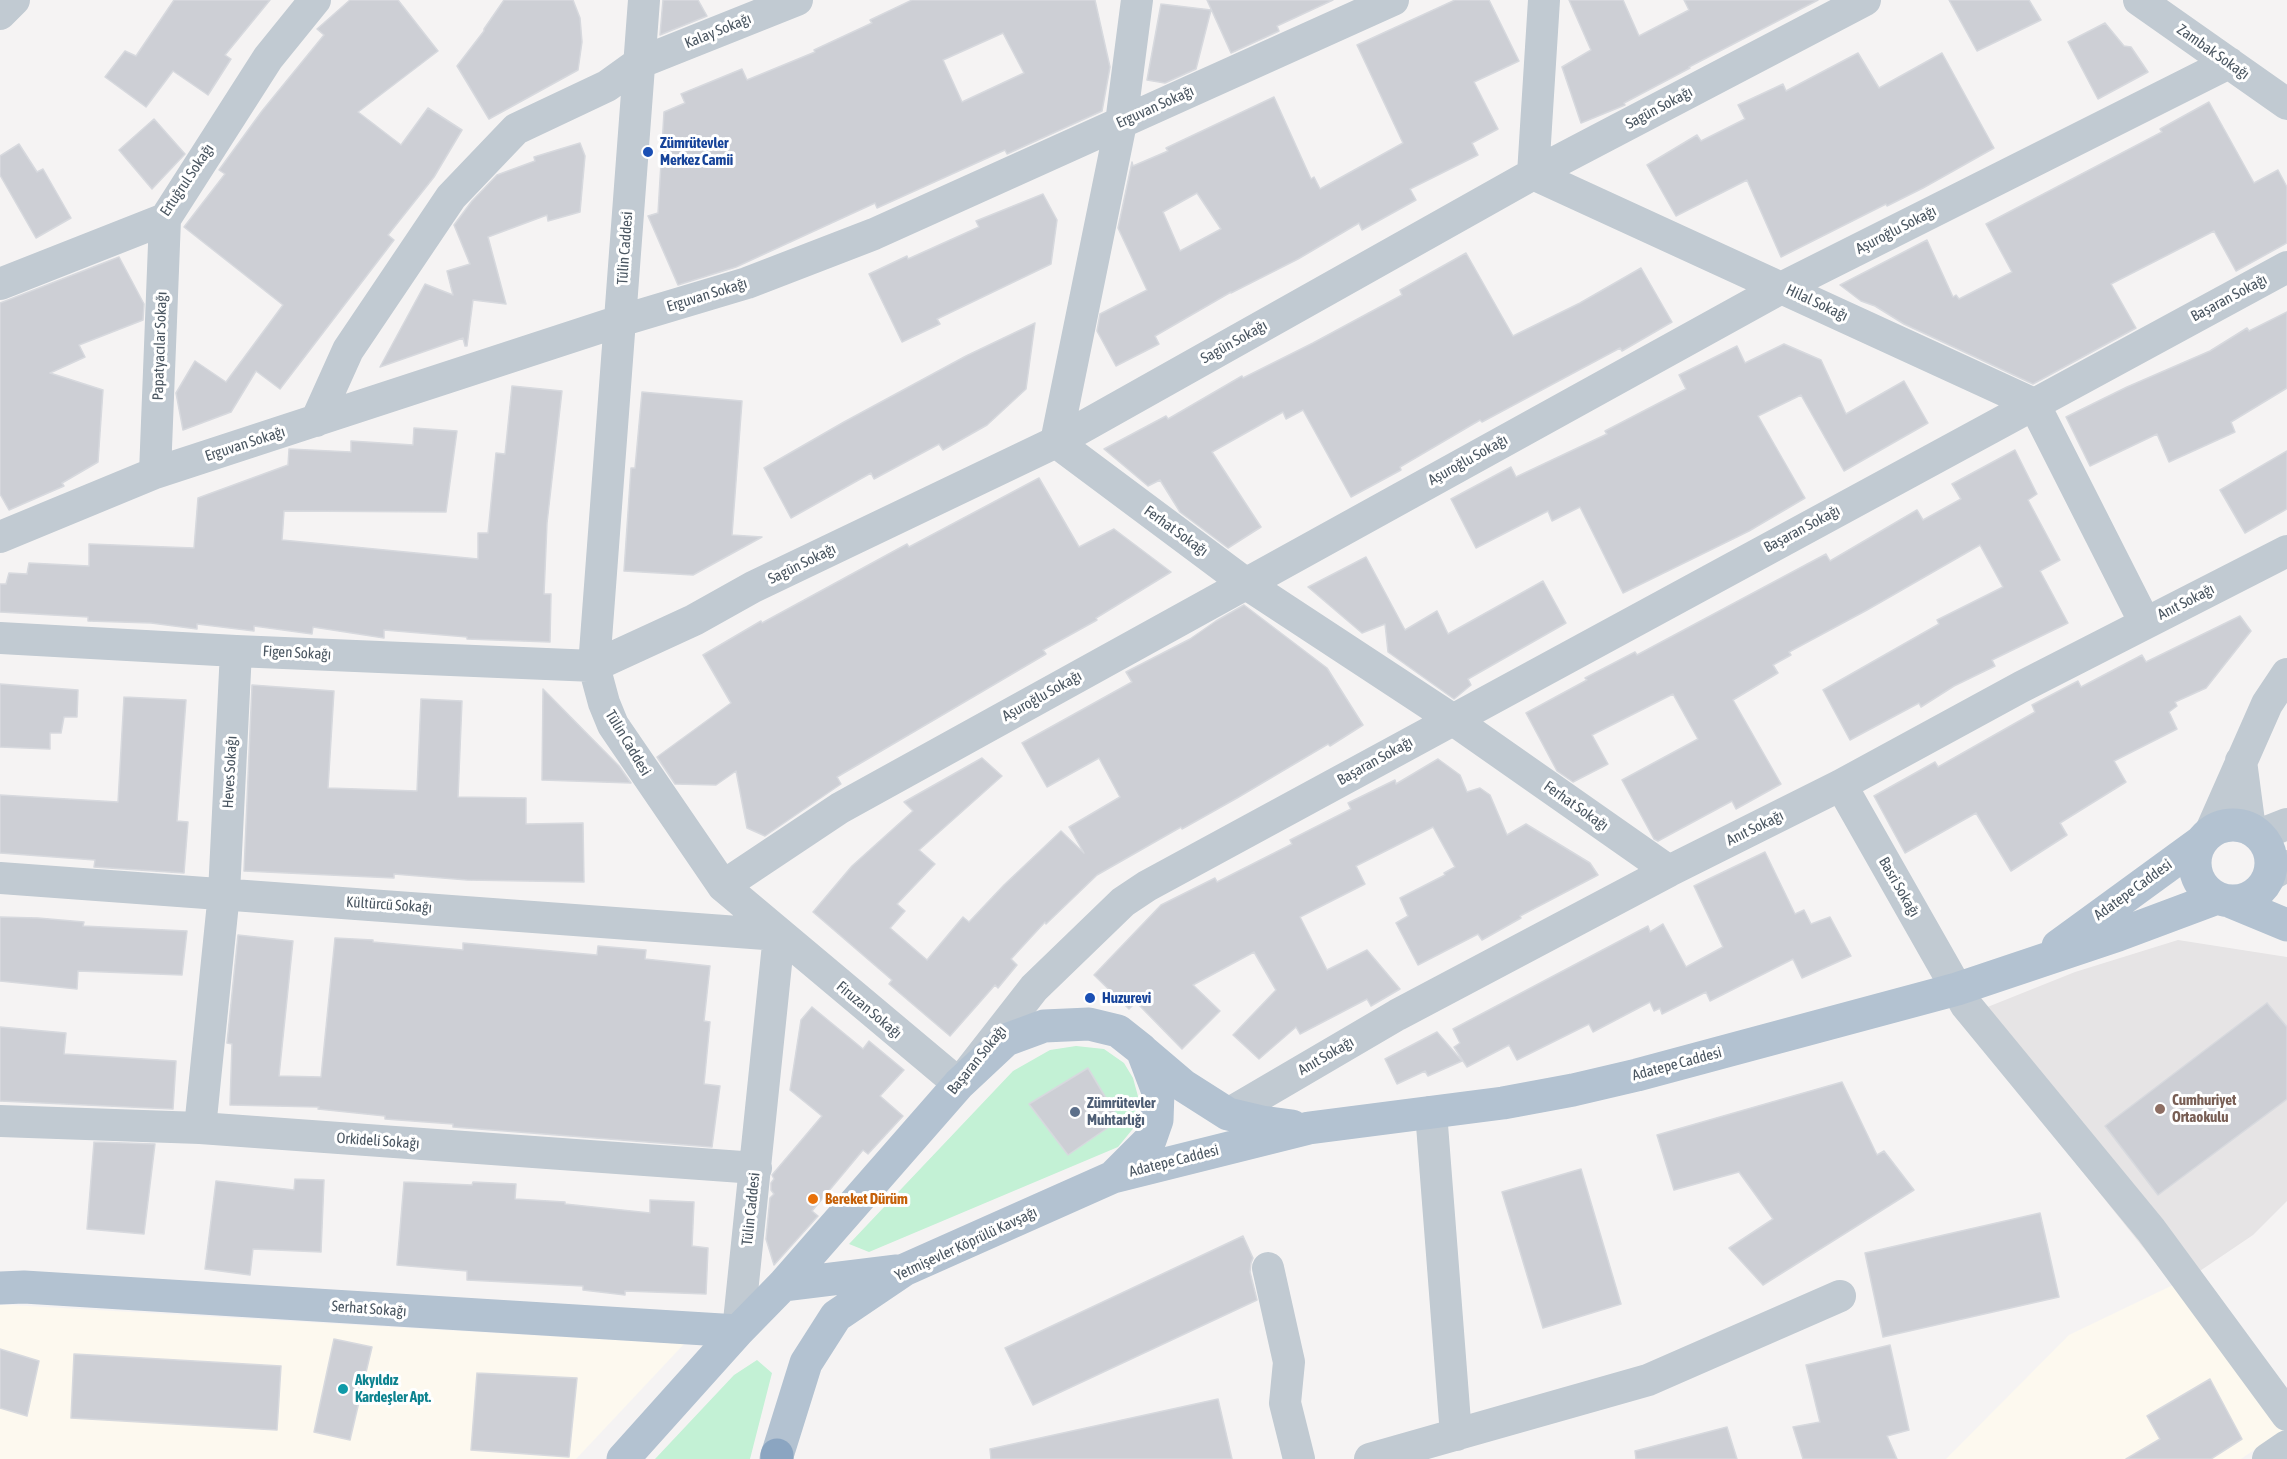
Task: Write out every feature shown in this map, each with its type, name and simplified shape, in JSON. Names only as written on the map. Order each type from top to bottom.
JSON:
[{"type":"main road","name":"Adatepe Caddesi","points":[[2037,963],[2206,837],[2229,825],[2265,829]]},
{"type":"main road","points":[[2265,829],[2273,876],[2287,913]]},
{"type":"main road","name":"Adatepe Caddesi","points":[[2206,837],[2195,862],[2196,873],[2207,892],[2223,899],[2242,900],[2254,895],[2273,876]]},
{"type":"main road","name":"Adatepe Caddesi","points":[[1113,1177],[1309,1128],[1503,1103],[1573,1090],[1957,988],[2223,899]]},
{"type":"main road","points":[[2223,899],[2287,926]]},
{"type":"main road","name":"Adatepe Caddesi","points":[[959,1084],[1006,1040],[1044,1026],[1089,1024],[1118,1031],[1184,1086],[1228,1114],[1262,1122],[1309,1128]]},
{"type":"main road","name":"Adatepe Caddesi","points":[[1113,1177],[1150,1140],[1157,1120],[1158,1092],[1142,1050]]},
{"type":"main road","name":"Başaran Sokağı","points":[[623,1459],[738,1331],[783,1286],[959,1084]]},
{"type":"main road","name":"Yetmişevler Köprülü Kavşağı","points":[[777,1458],[806,1363],[836,1316],[904,1270],[1113,1177]]},
{"type":"main road","points":[[783,1286],[904,1270]]},
{"type":"main road","name":"Serhat Sokağı","points":[[0,1288],[24,1287],[738,1331]]},
{"type":"street","points":[[0,14],[14,0]]},
{"type":"street","name":"Ertuğrul Sokağı","points":[[0,285],[165,219],[268,58],[315,0]]},
{"type":"street","name":"Tülin Caddesi","points":[[644,0],[594,666],[604,703],[613,725],[723,886],[779,935],[738,1331]]},
{"type":"street","name":"Kalay Sokağı","points":[[316,421],[348,350],[451,197],[516,129],[607,86],[639,63],[797,0]]},
{"type":"street","points":[[1056,442],[1121,123],[1137,0]]},
{"type":"street","name":"Erguvan Sokağı","points":[[0,537],[155,473],[620,321],[747,283],[874,234],[1394,0]]},
{"type":"street","points":[[1533,174],[1544,0]]},
{"type":"street","name":"Sagün Sokağı","points":[[594,666],[694,620],[763,582],[1056,442],[1533,174],[1865,0]]},
{"type":"street","name":"Zambak Sokağı","points":[[2139,0],[2287,104]]},
{"type":"street","name":"Aşuroğlu Sokağı","points":[[723,886],[840,808],[1783,287],[2229,63]]},
{"type":"street","name":"Hilal Sokağı","points":[[1533,174],[2034,404]]},
{"type":"street","name":"Papatyacılar Sokağı","points":[[155,473],[165,219]]},
{"type":"street","name":"Başaran Sokağı","points":[[959,1084],[1034,988],[1123,902],[1147,886],[2287,267]]},
{"type":"street","points":[[2034,404],[2145,623]]},
{"type":"street","name":"Ferhat Sokağı","points":[[1056,442],[1245,583],[1452,719],[1669,871]]},
{"type":"street","name":"Anıt Sokağı","points":[[1228,1114],[1397,1016],[1669,871],[1841,785],[2287,550]]},
{"type":"street","name":"Figen Sokağı","points":[[0,638],[236,651],[594,666]]},
{"type":"street","name":"Heves Sokağı","points":[[200,1128],[224,893],[236,651]]},
{"type":"street","points":[[2206,837],[2267,704],[2287,674]]},
{"type":"street","points":[[2241,760],[2265,829]]},
{"type":"street","name":"Basri Sokağı","points":[[1841,785],[1977,1020],[2151,1230],[2287,1415]]},
{"type":"street","name":"Kültürcü Sokağı","points":[[0,878],[779,935]]},
{"type":"street","name":"Firuzan Sokağı","points":[[779,935],[959,1084]]},
{"type":"street","points":[[1431,1112],[1456,1435]]},
{"type":"street","name":"Orkideli Sokağı","points":[[0,1120],[200,1128],[756,1168]]},
{"type":"street","points":[[1268,1268],[1289,1362],[1285,1403],[1299,1459]]},
{"type":"street","points":[[1370,1459],[1648,1380],[1840,1296]]},
{"type":"street","points":[[2268,1459],[2287,1446]]},
{"type":"shaded area","name":"Cumhuriyet Ortaokulu","points":[[2178,940],[2287,957],[2287,1201],[2253,1235],[2188,1279],[2173,1285],[1960,1018],[2075,972]]},
{"type":"shaded area","points":[[2173,1285],[2286,1428],[2241,1459],[1946,1459],[2069,1335]]},
{"type":"shaded area","points":[[0,1305],[684,1344],[576,1459],[0,1459]]},
{"type":"green space","points":[[1076,1046],[1104,1049],[1124,1063],[1133,1078],[1139,1100],[1136,1125],[1118,1147],[869,1252],[849,1244],[1013,1071],[1050,1050]]},
{"type":"green space","points":[[757,1360],[772,1373],[750,1459],[655,1459],[734,1375]]},
{"type":"building","points":[[174,0],[270,0],[225,55],[231,59],[208,95],[173,71],[146,107],[105,77],[125,51],[136,56]]},
{"type":"building","points":[[350,0],[398,0],[438,51],[358,112],[401,145],[428,108],[462,130],[434,177],[388,235],[394,240],[280,389],[256,371],[231,412],[183,430],[176,393],[195,361],[226,382],[283,305],[184,227],[225,174],[219,170],[262,111],[324,35],[317,29]]},
{"type":"building","points":[[504,0],[573,0],[580,18],[582,42],[578,70],[489,119],[457,66]]},
{"type":"building","points":[[663,0],[698,0],[707,16],[660,35]]},
{"type":"building","points":[[912,0],[1095,0],[1110,67],[1102,111],[1007,154],[1005,150],[877,208],[875,203],[736,267],[678,285],[648,216],[658,213],[664,112],[685,103],[681,94],[742,69],[747,80],[815,52],[814,50],[872,23],[870,20]],"holes":[[[1003,33],[1024,73],[962,102],[943,60]]]},
{"type":"building","points":[[1207,0],[1333,0],[1277,26],[1279,31],[1231,53]]},
{"type":"building","points":[[1455,0],[1489,0],[1519,61],[1474,82],[1498,129],[1472,143],[1478,155],[1410,189],[1416,200],[1362,230],[1359,223],[1298,259],[1231,292],[1155,336],[1159,344],[1116,366],[1097,331],[1100,314],[1147,290],[1118,228],[1132,162],[1133,166],[1168,151],[1166,148],[1274,97],[1311,179],[1314,177],[1320,189],[1403,143],[1357,45]],"holes":[[[1197,193],[1221,229],[1180,251],[1163,212]]]},
{"type":"building","points":[[1569,0],[1623,0],[1639,36],[1689,10],[1684,0],[1818,0],[1689,67],[1624,103],[1625,105],[1581,123],[1562,67],[1591,50]]},
{"type":"building","points":[[1949,0],[2029,0],[2041,20],[1977,51]]},
{"type":"building","points":[[1161,4],[1211,10],[1196,69],[1165,83],[1147,80]]},
{"type":"building","points":[[2105,23],[2124,46],[2131,47],[2148,72],[2098,99],[2068,42]]},
{"type":"building","points":[[1858,53],[1879,88],[1942,53],[1994,148],[1923,188],[1781,257],[1747,180],[1676,216],[1647,165],[1697,135],[1701,141],[1745,119],[1738,105],[1783,84],[1786,91]]},
{"type":"building","points":[[2209,102],[2254,183],[2278,170],[2287,187],[2287,243],[2236,271],[2214,231],[2111,284],[2136,328],[2033,384],[1904,324],[1875,306],[1861,301],[1840,285],[1927,240],[1953,297],[1956,295],[1959,299],[2012,272],[1986,224],[2162,132],[2160,129]]},
{"type":"building","points":[[154,119],[185,154],[152,189],[119,150]]},
{"type":"building","points":[[580,143],[585,156],[580,212],[548,221],[547,215],[488,237],[506,304],[473,300],[467,346],[463,338],[380,367],[425,284],[453,295],[447,271],[470,264],[454,225],[472,201],[497,175],[535,161],[534,157]]},
{"type":"building","points":[[19,144],[37,172],[43,169],[71,218],[36,238],[0,175],[0,156]]},
{"type":"building","points":[[1043,194],[1057,220],[1051,264],[937,319],[940,324],[902,342],[869,274],[979,227],[976,221]]},
{"type":"building","points":[[1466,253],[1513,336],[1580,303],[1641,268],[1672,322],[1622,351],[1620,348],[1482,422],[1480,420],[1400,467],[1401,470],[1351,497],[1303,410],[1286,419],[1283,412],[1212,452],[1261,527],[1228,548],[1180,512],[1160,480],[1148,486],[1104,449],[1166,416],[1168,419],[1242,376],[1243,378],[1313,343],[1402,295],[1400,290]]},
{"type":"building","points":[[119,257],[144,304],[143,320],[79,345],[85,357],[50,373],[103,390],[98,462],[62,483],[64,486],[9,510],[0,494],[0,303]]},
{"type":"building","points":[[2287,312],[2287,388],[2231,422],[2235,432],[2169,462],[2157,434],[2090,466],[2066,417],[2127,387],[2210,351],[2247,328],[2249,331]]},
{"type":"building","points":[[1035,323],[1026,389],[987,425],[943,450],[939,444],[874,479],[871,473],[791,518],[764,468],[966,356]]},
{"type":"building","points":[[1784,344],[1821,360],[1846,414],[1904,381],[1928,423],[1844,471],[1801,395],[1758,416],[1805,498],[1749,531],[1623,593],[1580,507],[1552,521],[1548,511],[1476,548],[1451,499],[1511,467],[1516,477],[1607,434],[1605,431],[1686,389],[1679,375],[1737,346],[1745,363]]},
{"type":"building","points":[[512,386],[562,391],[547,523],[544,594],[551,594],[550,642],[467,639],[467,637],[384,630],[384,638],[313,627],[312,634],[254,626],[254,631],[197,624],[197,629],[151,623],[88,621],[88,617],[0,612],[0,584],[6,584],[9,573],[27,574],[29,563],[89,566],[89,544],[194,548],[198,498],[288,465],[289,449],[351,452],[351,441],[413,445],[414,428],[457,431],[446,512],[284,511],[282,540],[478,559],[478,533],[488,533],[496,453],[505,454]]},
{"type":"building","points":[[642,392],[742,401],[732,535],[762,537],[693,575],[624,571],[631,468],[635,468]]},
{"type":"building","points":[[2015,450],[2037,494],[2028,500],[2060,560],[2040,571],[2068,623],[1992,660],[1995,666],[1954,686],[1921,707],[1919,703],[1850,740],[1823,690],[1939,624],[1937,620],[2003,587],[1980,545],[1789,652],[1791,655],[1773,665],[1778,673],[1733,700],[1781,784],[1736,809],[1732,801],[1658,841],[1654,839],[1622,780],[1698,739],[1673,694],[1592,735],[1608,764],[1573,782],[1557,771],[1526,713],[1587,680],[1585,678],[1635,652],[1637,655],[1826,554],[1830,561],[1917,510],[1923,520],[1961,499],[1952,484]]},
{"type":"building","points":[[2287,451],[2287,509],[2245,533],[2220,490]]},
{"type":"building","points":[[1039,478],[1079,547],[1114,529],[1171,572],[1096,618],[1097,620],[1043,650],[1046,654],[837,777],[841,784],[765,836],[747,828],[736,771],[716,785],[675,784],[657,757],[731,703],[703,655],[761,621],[762,623],[907,544],[909,547]]},
{"type":"building","points":[[1366,557],[1405,630],[1437,611],[1448,634],[1543,581],[1566,623],[1468,679],[1471,685],[1454,699],[1388,652],[1385,624],[1362,633],[1308,587]]},
{"type":"building","points":[[1244,605],[1327,668],[1363,725],[1330,746],[1328,744],[1237,798],[1097,875],[1046,924],[1045,922],[1011,959],[1017,965],[998,988],[995,985],[950,1036],[889,984],[892,980],[813,912],[852,866],[913,811],[904,802],[982,758],[1002,776],[919,850],[935,864],[897,904],[905,911],[890,928],[927,960],[963,917],[969,922],[1061,831],[1084,853],[1069,827],[1120,797],[1099,758],[1047,787],[1022,743],[1132,682],[1126,672],[1190,639]]},
{"type":"building","points":[[2240,616],[2251,631],[2206,688],[2175,702],[2177,706],[2169,712],[2177,729],[2114,761],[2126,782],[2060,823],[2067,835],[2011,871],[1976,813],[1905,853],[1874,796],[1935,762],[1938,767],[2035,712],[2032,705],[2078,681],[2081,687],[2142,655],[2146,662]]},
{"type":"building","points":[[0,684],[78,690],[77,717],[64,717],[61,733],[50,733],[50,749],[0,747]]},
{"type":"building","points":[[252,685],[334,691],[328,788],[417,791],[421,699],[462,701],[458,797],[526,798],[526,824],[583,823],[584,882],[467,880],[394,874],[394,878],[244,871]]},
{"type":"building","points":[[543,689],[619,766],[631,783],[542,780]]},
{"type":"building","points":[[124,697],[186,700],[177,821],[188,822],[184,873],[94,867],[95,860],[0,853],[0,795],[118,802]]},
{"type":"building","points":[[1438,759],[1460,775],[1467,792],[1480,788],[1490,795],[1507,835],[1526,824],[1590,863],[1598,875],[1520,916],[1521,918],[1482,940],[1478,934],[1418,965],[1396,923],[1408,916],[1400,898],[1445,875],[1444,873],[1455,867],[1433,827],[1356,866],[1365,884],[1300,917],[1327,970],[1367,950],[1400,989],[1371,1006],[1367,999],[1300,1034],[1296,1027],[1259,1059],[1233,1035],[1276,990],[1254,952],[1193,985],[1220,1011],[1182,1049],[1136,1002],[1129,1009],[1094,975],[1161,905],[1215,878],[1217,882],[1292,844],[1290,840],[1351,809],[1348,803],[1395,780],[1396,784]]},
{"type":"building","points":[[1765,852],[1795,914],[1804,910],[1811,924],[1830,917],[1851,956],[1802,978],[1793,959],[1710,1001],[1706,992],[1662,1014],[1660,1008],[1654,1011],[1650,1002],[1593,1032],[1589,1024],[1517,1060],[1509,1045],[1467,1067],[1454,1047],[1460,1043],[1453,1029],[1648,926],[1650,932],[1663,924],[1686,967],[1723,947],[1694,886]]},
{"type":"building","points":[[0,917],[84,922],[83,926],[187,931],[182,975],[78,971],[77,989],[0,981]]},
{"type":"building","points":[[238,935],[293,941],[279,1076],[321,1077],[335,938],[463,950],[463,943],[597,955],[598,946],[646,950],[645,959],[710,966],[704,1021],[710,1022],[704,1084],[720,1086],[712,1147],[453,1127],[453,1124],[385,1119],[385,1116],[318,1109],[319,1107],[230,1105],[232,1044],[227,1043]]},
{"type":"building","points":[[2267,1003],[2287,1027],[2287,1099],[2158,1195],[2105,1126]]},
{"type":"building","points":[[812,1007],[863,1049],[869,1041],[904,1070],[880,1096],[903,1116],[868,1154],[863,1150],[812,1211],[818,1216],[774,1265],[766,1239],[770,1198],[774,1194],[771,1190],[771,1183],[774,1179],[772,1175],[822,1116],[790,1090],[801,1020]]},
{"type":"building","points":[[0,1027],[66,1033],[64,1054],[176,1061],[173,1109],[0,1101]]},
{"type":"building","points":[[1437,1032],[1462,1061],[1428,1076],[1425,1071],[1397,1084],[1385,1059]]},
{"type":"building","name":"Zümrütevler Muhtarlığı","points":[[1088,1068],[1119,1120],[1068,1155],[1029,1104]]},
{"type":"building","points":[[1842,1082],[1877,1155],[1884,1151],[1914,1190],[1763,1285],[1729,1248],[1773,1219],[1739,1172],[1674,1190],[1657,1135]]},
{"type":"building","points":[[94,1142],[155,1144],[144,1234],[87,1229]]},
{"type":"building","points":[[1581,1169],[1621,1304],[1543,1328],[1502,1192]]},
{"type":"building","points":[[295,1179],[324,1180],[321,1252],[253,1249],[250,1275],[205,1269],[216,1181],[294,1190]]},
{"type":"building","points":[[404,1182],[516,1184],[515,1199],[565,1202],[565,1204],[650,1213],[650,1200],[694,1202],[692,1246],[708,1248],[706,1294],[625,1291],[625,1295],[583,1290],[583,1286],[467,1280],[467,1271],[397,1265]]},
{"type":"building","points":[[2040,1213],[2059,1297],[1883,1337],[1865,1253]]},
{"type":"building","points":[[1243,1236],[1253,1258],[1250,1272],[1257,1300],[1033,1405],[1005,1348]]},
{"type":"building","name":"Akyıldız Kardeşler Apt.","points":[[334,1339],[372,1347],[350,1440],[314,1432]]},
{"type":"building","points":[[1890,1345],[1909,1430],[1887,1436],[1897,1459],[1803,1459],[1793,1427],[1820,1422],[1806,1365]]},
{"type":"building","points":[[0,1349],[39,1361],[27,1416],[0,1408]]},
{"type":"building","points":[[74,1354],[281,1366],[277,1430],[71,1418]]},
{"type":"building","points":[[477,1373],[577,1378],[569,1457],[471,1450]]},
{"type":"building","points":[[2210,1379],[2242,1439],[2211,1459],[2126,1459],[2160,1439],[2147,1416]]},
{"type":"building","points":[[1218,1399],[1232,1459],[991,1459],[990,1449]]},
{"type":"building","points":[[1727,1427],[1737,1459],[1636,1459],[1635,1451]]},
{"type":"place","name":"Zümrütevler Merkez Camii","points":[[648,152]]},
{"type":"place","name":"Huzurevi","points":[[1090,998]]},
{"type":"place","name":"Cumhuriyet Ortaokulu","points":[[2160,1109]]},
{"type":"place","name":"Zümrütevler Muhtarlığı","points":[[1075,1112]]},
{"type":"place","name":"Bereket Dürüm","points":[[813,1199]]},
{"type":"place","name":"Akyıldız Kardeşler Apt.","points":[[343,1389]]}]
